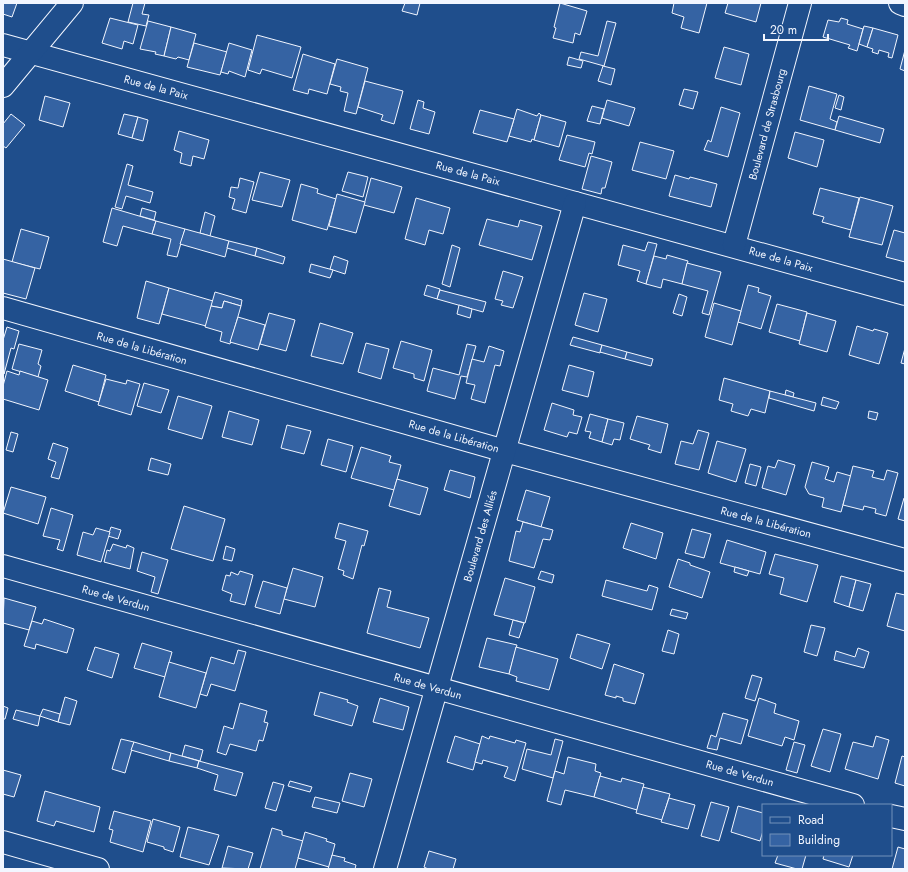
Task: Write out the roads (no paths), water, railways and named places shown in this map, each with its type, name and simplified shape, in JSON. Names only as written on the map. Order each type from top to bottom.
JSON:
[{"type":"street","points":[[3,86],[72,3]]},
{"type":"street","name":"Boulevard de Strasbourg","points":[[734,245],[800,3]]},
{"type":"street","points":[[900,3],[905,4]]},
{"type":"street","name":"Rue de la Paix","points":[[3,44],[575,203],[734,245],[905,294]]},
{"type":"street","name":"Boulevard des Alliés","points":[[385,869],[575,203]]},
{"type":"street","name":"Rue de la Libération","points":[[3,308],[505,450],[905,560]]},
{"type":"street","name":"Rue de Verdun","points":[[3,566],[849,804]]},
{"type":"street","points":[[892,816],[905,820]]},
{"type":"street","points":[[3,842],[98,869]]}]
